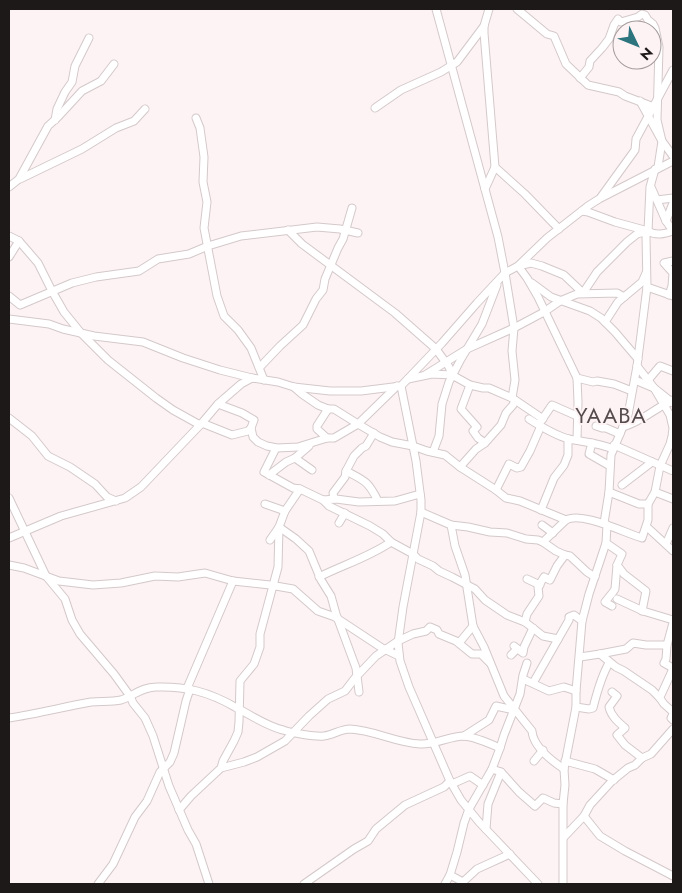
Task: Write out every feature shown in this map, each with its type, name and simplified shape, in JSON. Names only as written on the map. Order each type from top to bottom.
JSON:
[{"type":"street","points":[[436,9],[498,237],[506,273],[514,328],[512,351],[513,405],[506,413],[501,425],[460,466]]},
{"type":"street","points":[[375,108],[401,90],[442,72],[457,62],[484,26],[489,9]]},
{"type":"street","points":[[518,9],[547,34],[554,36],[566,64],[588,85],[619,92],[654,106]]},
{"type":"street","points":[[563,884],[564,768],[576,707],[582,621],[606,543],[606,526],[604,523],[609,492],[611,455],[628,415],[638,363],[647,286],[646,236],[648,231],[650,187],[657,168],[662,142],[657,120],[659,48],[655,28],[645,15],[642,14],[621,22],[618,19],[608,39],[590,61],[589,67],[580,78]]},
{"type":"street","points":[[484,26],[495,167],[485,189]]},
{"type":"street","points":[[55,120],[57,109],[72,82],[75,66],[89,38]]},
{"type":"street","points":[[19,179],[48,126],[82,91],[101,81],[114,64]]},
{"type":"street","points":[[599,199],[635,150],[636,139],[673,70]]},
{"type":"street","points":[[640,101],[662,142],[673,156]]},
{"type":"street","points":[[9,187],[19,179],[82,149],[116,128],[134,121],[145,110]]},
{"type":"street","points":[[196,118],[200,128],[204,157],[203,182],[206,202],[204,228],[216,296],[224,316],[238,330],[251,348],[264,380]]},
{"type":"street","points":[[218,404],[242,413],[254,420],[251,428],[253,437],[258,442],[267,446],[276,448],[298,447],[327,438],[334,438],[358,424],[408,379],[497,282],[506,273],[518,266],[543,241],[599,199],[673,161]]},
{"type":"street","points":[[495,167],[559,228]]},
{"type":"street","points":[[582,211],[658,235],[673,231],[666,221],[650,187]]},
{"type":"street","points":[[657,200],[673,198]]},
{"type":"street","points":[[666,221],[673,203]]},
{"type":"street","points":[[260,367],[303,325],[322,290],[343,239],[352,208]]},
{"type":"street","points":[[9,296],[20,305],[72,283],[96,277],[139,271],[158,259],[189,254],[241,236],[317,227],[330,227],[358,233]]},
{"type":"street","points":[[288,230],[302,244],[395,312],[436,349],[446,362],[452,375]]},
{"type":"street","points":[[583,293],[597,272],[627,242],[637,234],[648,231]]},
{"type":"street","points":[[9,236],[20,241],[38,263],[64,312],[81,333],[108,360],[156,398],[201,424],[232,435],[248,431],[251,428]]},
{"type":"street","points":[[9,257],[20,241]]},
{"type":"street","points":[[647,286],[671,295],[673,273],[664,263],[673,261]]},
{"type":"street","points":[[518,266],[531,263],[564,275],[583,293]]},
{"type":"street","points":[[518,266],[538,297],[577,378],[577,440]]},
{"type":"street","points":[[605,322],[618,302],[642,282],[647,270]]},
{"type":"street","points":[[527,278],[541,291],[560,301],[590,311],[601,318],[615,332],[654,388],[670,402],[673,428],[666,455],[660,466],[655,492],[648,504],[647,527],[642,538],[604,523],[580,518],[569,518],[543,542]]},
{"type":"street","points":[[433,452],[439,436],[445,393],[452,375],[482,324],[497,282]]},
{"type":"street","points":[[425,375],[467,349],[514,328],[560,301],[577,294],[617,293],[624,297]]},
{"type":"street","points":[[9,319],[44,323],[94,336],[143,342],[220,370],[294,387],[330,391],[361,391],[399,386]]},
{"type":"street","points":[[648,379],[660,366],[673,371]]},
{"type":"street","points":[[408,379],[432,374],[452,375],[470,385],[489,388],[514,399],[541,422],[568,439],[614,447],[673,471]]},
{"type":"street","points":[[9,538],[61,516],[125,498],[141,487],[218,404],[240,384],[252,378]]},
{"type":"street","points":[[577,378],[614,384],[632,391]]},
{"type":"street","points":[[635,380],[654,388]]},
{"type":"street","points":[[470,385],[461,409],[477,427],[473,432],[485,443]]},
{"type":"street","points":[[399,386],[413,446],[421,512],[403,607],[398,641],[399,656],[409,687],[433,743],[461,800],[538,884]]},
{"type":"street","points":[[294,387],[313,402],[328,409],[334,409],[380,437],[392,442],[445,455],[506,498],[520,501],[566,520]]},
{"type":"street","points":[[596,426],[621,430],[670,402]]},
{"type":"street","points":[[496,490],[509,464],[517,468],[521,467],[540,428],[541,422],[552,405],[577,416]]},
{"type":"street","points":[[327,438],[319,432],[317,426],[328,409]]},
{"type":"street","points":[[9,419],[32,436],[48,456],[70,467],[95,484],[107,497],[116,501]]},
{"type":"street","points":[[529,419],[541,422]]},
{"type":"street","points":[[334,499],[333,493],[345,478],[346,471],[354,456],[366,446],[374,433]]},
{"type":"street","points":[[541,510],[554,478],[564,465],[568,455],[568,439]]},
{"type":"street","points":[[269,475],[286,462],[295,458],[315,441]]},
{"type":"street","points":[[592,443],[589,454],[610,466]]},
{"type":"street","points":[[276,448],[264,472],[293,488],[300,489],[323,500],[329,506],[377,530],[391,542],[413,554],[418,559],[475,589],[486,600],[507,615],[525,622],[543,636],[558,639]]},
{"type":"street","points":[[666,455],[673,450]]},
{"type":"street","points":[[295,458],[312,470]]},
{"type":"street","points":[[622,485],[652,462]]},
{"type":"street","points":[[346,471],[364,480],[372,488],[378,501]]},
{"type":"street","points":[[270,540],[279,527],[285,511],[300,489]]},
{"type":"street","points":[[609,492],[639,504],[648,504]]},
{"type":"street","points":[[655,492],[673,498]]},
{"type":"street","points":[[323,500],[334,499],[354,502],[395,501],[420,494]]},
{"type":"street","points":[[9,498],[46,576],[65,599],[72,620],[80,634],[105,662],[145,718],[178,810],[196,844],[209,884]]},
{"type":"street","points":[[265,504],[285,511]]},
{"type":"street","points":[[421,512],[451,525],[490,532],[508,533],[526,539],[538,540],[570,556],[595,577]]},
{"type":"street","points":[[339,522],[345,513]]},
{"type":"street","points":[[451,525],[455,546],[467,585],[473,626],[484,647],[504,696],[532,731],[532,736],[537,744],[555,763],[564,768]]},
{"type":"street","points":[[542,525],[553,533]]},
{"type":"street","points":[[279,527],[309,551],[320,577],[332,596],[356,668],[359,692]]},
{"type":"street","points":[[178,810],[221,768],[238,732],[240,681],[254,664],[260,647],[260,634],[278,567],[279,527]]},
{"type":"street","points":[[647,527],[673,551]]},
{"type":"street","points":[[666,544],[673,528]]},
{"type":"street","points":[[320,577],[379,550],[391,542]]},
{"type":"street","points":[[606,543],[622,554],[617,565],[615,589],[604,602],[612,606]]},
{"type":"street","points":[[525,622],[527,614],[539,596],[538,587],[544,577],[550,580],[565,555]]},
{"type":"street","points":[[9,565],[69,583],[93,585],[121,583],[155,576],[178,577],[205,573],[233,581],[293,589],[318,611],[338,618],[363,636],[399,656]]},
{"type":"street","points":[[617,565],[624,574],[646,591],[642,610]]},
{"type":"street","points":[[527,579],[540,585]]},
{"type":"street","points":[[98,884],[114,864],[135,817],[147,800],[160,772],[170,762],[190,689],[188,686],[233,581]]},
{"type":"street","points":[[617,599],[673,621],[664,663],[673,671],[659,697]]},
{"type":"street","points":[[533,683],[569,617],[574,615],[582,621]]},
{"type":"street","points":[[459,643],[473,626]]},
{"type":"street","points":[[221,768],[257,757],[285,740],[328,699],[345,691],[356,676],[376,656],[398,641],[413,634],[426,632],[430,627],[437,630],[439,634],[456,641],[472,654],[481,654],[490,663]]},
{"type":"street","points":[[511,655],[515,647],[523,653],[524,646],[534,628]]},
{"type":"street","points":[[580,657],[626,649],[633,643],[667,645]]},
{"type":"street","points":[[600,654],[609,663],[652,690],[673,713],[671,718],[673,720]]},
{"type":"street","points":[[444,884],[450,875],[458,852],[469,809],[492,769],[500,748],[520,694],[520,687],[527,663]]},
{"type":"street","points":[[576,707],[597,708],[597,689],[609,663]]},
{"type":"street","points":[[523,679],[549,691],[564,687],[576,691]]},
{"type":"street","points":[[9,718],[93,702],[122,700],[145,688],[190,689],[204,692],[282,730],[323,736],[348,729],[420,744],[464,736],[489,720],[496,706],[514,710]]},
{"type":"street","points":[[612,692],[617,696],[609,706],[610,712],[625,728],[617,735],[625,745],[642,758]]},
{"type":"street","points":[[564,837],[584,816],[590,804],[614,780],[642,758],[651,754],[673,729]]},
{"type":"street","points":[[464,736],[475,738],[500,748]]},
{"type":"street","points":[[534,761],[543,750]]},
{"type":"street","points":[[566,761],[595,769],[614,780]]},
{"type":"street","points":[[492,769],[501,772],[519,792],[536,806],[543,798],[554,803],[563,804]]},
{"type":"street","points":[[486,829],[488,804],[501,772]]},
{"type":"street","points":[[304,884],[368,841],[376,829],[405,805],[451,782],[470,776],[483,785]]},
{"type":"street","points":[[584,816],[600,836],[673,876]]},
{"type":"street","points":[[450,875],[463,882],[477,869],[510,854]]},
{"type":"district","name":"YAABA","points":[[611,415]]}]
